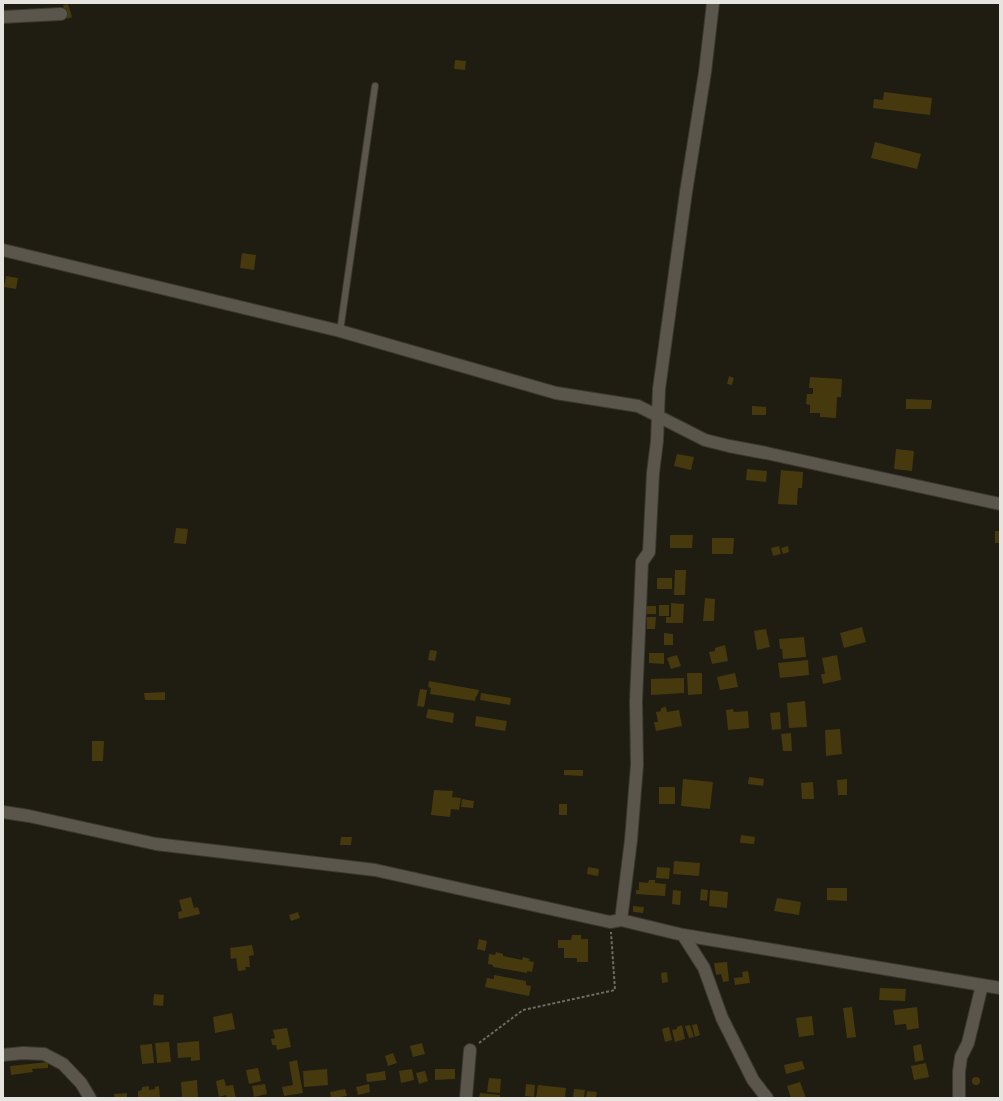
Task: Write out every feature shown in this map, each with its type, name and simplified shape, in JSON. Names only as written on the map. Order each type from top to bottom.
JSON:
[{"type":"street","points":[[615,921],[631,840],[636,765],[636,701],[642,562],[649,552],[653,473],[658,441],[660,381],[686,192],[705,72],[713,3]]},
{"type":"street","points":[[3,17],[61,14]]},
{"type":"street","points":[[3,250],[340,331],[556,393],[638,406],[705,440],[723,445],[1000,504]]},
{"type":"street","points":[[3,812],[29,816],[156,844],[375,870],[684,935],[1000,988]]},
{"type":"street","points":[[684,935],[704,968],[722,1018],[754,1080],[767,1098]]},
{"type":"street","points":[[960,1098],[959,1072],[961,1058],[968,1043],[982,985]]},
{"type":"street","points":[[466,1098],[470,1050]]},
{"type":"street","points":[[3,1055],[23,1053],[44,1054],[63,1064],[81,1083],[90,1098]]},
{"type":"lane","points":[[340,331],[375,86]]},
{"type":"path","points":[[470,1050],[523,1010],[615,990],[615,921]]},
{"type":"building","points":[[68,4],[72,17],[67,19],[63,5]]},
{"type":"building","points":[[455,60],[466,61],[465,70],[454,69]]},
{"type":"building","points":[[884,92],[932,98],[930,115],[873,108],[874,99],[883,100]]},
{"type":"building","points":[[875,142],[921,154],[917,169],[871,158]]},
{"type":"building","points":[[242,253],[256,255],[254,270],[240,268]]},
{"type":"building","points":[[6,276],[18,278],[16,289],[4,287]]},
{"type":"building","points":[[729,376],[734,378],[732,385],[727,384]]},
{"type":"building","points":[[810,377],[842,379],[841,397],[837,397],[836,418],[820,417],[820,413],[810,413],[810,405],[806,404],[807,394],[813,394],[813,388],[809,388]]},
{"type":"building","points":[[906,399],[932,400],[931,409],[906,409]]},
{"type":"building","points":[[752,406],[766,407],[766,415],[752,415]]},
{"type":"building","points":[[896,449],[914,451],[912,471],[894,469]]},
{"type":"building","points":[[677,454],[694,457],[691,470],[674,466]]},
{"type":"building","points":[[747,469],[767,471],[766,482],[746,480]]},
{"type":"building","points":[[781,470],[803,472],[802,488],[798,488],[797,505],[778,504]]},
{"type":"building","points":[[176,528],[188,529],[186,544],[174,543]]},
{"type":"building","points":[[995,531],[1000,531],[1000,543],[995,543]]},
{"type":"building","points":[[670,535],[693,535],[692,548],[670,548]]},
{"type":"building","points":[[712,538],[734,538],[733,554],[712,554]]},
{"type":"building","points":[[779,546],[781,554],[773,556],[771,548]]},
{"type":"building","points":[[788,546],[789,552],[783,554],[781,548]]},
{"type":"building","points":[[675,570],[686,570],[685,595],[674,595]]},
{"type":"building","points":[[657,578],[672,578],[672,589],[657,589]]},
{"type":"building","points":[[705,598],[715,599],[714,621],[703,621]]},
{"type":"building","points":[[671,603],[684,604],[683,623],[666,623],[666,617],[671,617]]},
{"type":"building","points":[[659,605],[669,605],[669,616],[659,616]]},
{"type":"building","points":[[646,606],[656,606],[656,614],[646,614]]},
{"type":"building","points":[[647,617],[656,617],[655,629],[647,629]]},
{"type":"building","points":[[862,627],[866,642],[844,648],[840,633]]},
{"type":"building","points":[[766,629],[770,647],[757,650],[754,631]]},
{"type":"building","points":[[664,633],[673,634],[673,645],[664,645]]},
{"type":"building","points":[[804,637],[806,657],[783,659],[779,639]]},
{"type":"building","points":[[725,645],[728,661],[712,664],[709,652],[715,651],[715,648]]},
{"type":"building","points":[[430,650],[437,651],[435,661],[428,660]]},
{"type":"building","points":[[649,653],[664,653],[664,664],[649,663]]},
{"type":"building","points":[[677,655],[681,666],[671,669],[667,658]]},
{"type":"building","points":[[837,655],[841,680],[823,684],[821,674],[825,674],[822,658]]},
{"type":"building","points":[[808,660],[809,675],[780,678],[778,663]]},
{"type":"building","points":[[687,673],[702,673],[702,694],[688,695]]},
{"type":"building","points":[[735,673],[738,687],[720,690],[717,677]]},
{"type":"building","points":[[684,678],[684,693],[651,695],[651,679]]},
{"type":"building","points":[[429,681],[479,690],[475,701],[430,694],[431,688],[428,687]]},
{"type":"building","points":[[420,689],[427,690],[424,707],[417,706]]},
{"type":"building","points":[[165,692],[165,700],[145,700],[144,693]]},
{"type":"building","points":[[481,693],[511,698],[510,705],[480,700]]},
{"type":"building","points":[[805,701],[807,727],[789,728],[787,703]]},
{"type":"building","points":[[666,707],[667,712],[679,710],[682,726],[656,731],[654,722],[658,722],[656,712],[661,711],[661,708]]},
{"type":"building","points":[[428,709],[454,713],[453,723],[426,718]]},
{"type":"building","points":[[733,709],[734,712],[748,711],[749,728],[728,730],[726,710]]},
{"type":"building","points":[[780,712],[781,729],[772,730],[770,713]]},
{"type":"building","points":[[476,716],[507,721],[505,731],[475,726]]},
{"type":"building","points":[[840,729],[842,754],[826,756],[825,730]]},
{"type":"building","points":[[791,733],[792,751],[783,751],[781,734]]},
{"type":"building","points":[[92,741],[104,741],[103,761],[92,761]]},
{"type":"building","points":[[564,770],[583,770],[583,776],[564,775]]},
{"type":"building","points":[[749,777],[764,779],[763,786],[748,784]]},
{"type":"building","points":[[683,779],[713,782],[710,809],[681,806]]},
{"type":"building","points":[[847,779],[847,795],[838,795],[837,780]]},
{"type":"building","points":[[813,782],[814,799],[802,799],[801,783]]},
{"type":"building","points":[[659,787],[675,787],[675,804],[659,804]]},
{"type":"building","points":[[434,790],[453,791],[452,797],[461,798],[459,810],[451,809],[450,817],[431,815]]},
{"type":"building","points":[[462,799],[474,801],[473,808],[461,807]]},
{"type":"building","points":[[559,804],[567,804],[567,815],[559,815]]},
{"type":"building","points":[[741,835],[755,837],[754,844],[740,843]]},
{"type":"building","points":[[341,837],[352,837],[351,845],[340,845]]},
{"type":"building","points":[[674,861],[700,863],[699,876],[673,874]]},
{"type":"building","points":[[588,867],[599,869],[598,876],[587,874]]},
{"type":"building","points":[[657,867],[670,868],[669,879],[656,878]]},
{"type":"building","points":[[649,880],[655,880],[655,883],[666,884],[665,896],[636,894],[636,890],[639,890],[639,882],[648,883]]},
{"type":"building","points":[[827,888],[847,888],[847,901],[827,900]]},
{"type":"building","points":[[701,889],[708,890],[707,901],[700,900]]},
{"type":"building","points":[[673,890],[681,891],[680,905],[672,904]]},
{"type":"building","points":[[710,890],[728,892],[727,908],[709,906]]},
{"type":"building","points":[[191,897],[194,908],[198,907],[200,914],[179,919],[178,912],[182,911],[179,900]]},
{"type":"building","points":[[777,898],[801,902],[799,915],[774,911]]},
{"type":"building","points":[[633,906],[644,907],[643,913],[633,912]]},
{"type":"building","points":[[298,912],[300,918],[291,921],[289,915]]},
{"type":"building","points":[[572,935],[581,935],[581,939],[588,939],[588,962],[577,962],[577,958],[564,958],[564,948],[558,948],[558,940],[571,940]]},
{"type":"building","points":[[479,939],[487,941],[485,951],[477,949]]},
{"type":"building","points":[[252,945],[254,955],[249,956],[250,967],[245,967],[246,970],[238,971],[236,958],[231,959],[230,948]]},
{"type":"building","points":[[496,952],[503,954],[503,956],[522,960],[523,957],[530,959],[529,961],[534,962],[532,972],[527,971],[527,973],[493,967],[493,965],[488,964],[489,954],[495,955]]},
{"type":"building","points":[[727,962],[729,981],[723,982],[721,974],[716,975],[714,963]]},
{"type":"building","points":[[748,971],[750,983],[735,985],[734,978],[743,977],[742,972]]},
{"type":"building","points":[[667,972],[668,982],[662,983],[661,973]]},
{"type":"building","points":[[494,975],[526,981],[526,985],[531,986],[529,996],[485,987],[487,978],[494,979]]},
{"type":"building","points":[[880,988],[906,989],[905,1001],[879,1000]]},
{"type":"building","points":[[154,994],[164,995],[163,1006],[153,1005]]},
{"type":"building","points":[[852,1007],[856,1037],[847,1038],[843,1008]]},
{"type":"building","points":[[917,1007],[919,1028],[907,1030],[906,1024],[895,1025],[893,1010]]},
{"type":"building","points":[[232,1013],[235,1029],[215,1033],[213,1017]]},
{"type":"building","points":[[812,1016],[814,1035],[799,1037],[796,1018]]},
{"type":"building","points":[[697,1024],[700,1035],[695,1037],[692,1025]]},
{"type":"building","points":[[682,1025],[685,1039],[675,1042],[672,1030],[677,1029],[677,1027]]},
{"type":"building","points":[[690,1025],[694,1037],[689,1038],[685,1026]]},
{"type":"building","points":[[669,1027],[672,1040],[665,1042],[662,1029]]},
{"type":"building","points":[[287,1028],[291,1047],[277,1050],[276,1045],[272,1045],[271,1039],[275,1038],[273,1030]]},
{"type":"building","points":[[199,1041],[200,1060],[191,1061],[191,1057],[178,1058],[177,1043]]},
{"type":"building","points":[[169,1042],[171,1062],[157,1063],[155,1043]]},
{"type":"building","points":[[422,1043],[425,1054],[413,1057],[410,1046]]},
{"type":"building","points":[[152,1044],[154,1063],[142,1064],[140,1045]]},
{"type":"building","points":[[921,1044],[924,1060],[915,1062],[913,1046]]},
{"type":"building","points":[[393,1053],[397,1063],[388,1066],[385,1056]]},
{"type":"building","points":[[297,1060],[303,1093],[284,1096],[282,1087],[293,1085],[289,1062]]},
{"type":"building","points":[[802,1061],[805,1069],[786,1074],[784,1065]]},
{"type":"building","points":[[48,1062],[48,1068],[32,1069],[33,1072],[11,1075],[10,1066]]},
{"type":"building","points":[[926,1063],[929,1077],[914,1080],[911,1066]]},
{"type":"building","points":[[258,1068],[261,1081],[249,1084],[246,1070]]},
{"type":"building","points":[[327,1069],[328,1085],[304,1087],[303,1071]]},
{"type":"building","points":[[412,1069],[414,1080],[401,1083],[399,1071]]},
{"type":"building","points":[[435,1069],[455,1069],[455,1079],[435,1080]]},
{"type":"building","points":[[385,1071],[386,1080],[367,1082],[366,1074]]},
{"type":"building","points":[[425,1071],[428,1081],[419,1084],[416,1073]]},
{"type":"building","points":[[974,1077],[978,1077],[980,1081],[978,1085],[974,1085],[972,1083],[972,1079]]},
{"type":"building","points":[[489,1078],[501,1079],[500,1093],[487,1092]]},
{"type":"building","points":[[224,1079],[226,1086],[233,1085],[236,1098],[227,1098],[226,1095],[219,1097],[216,1081]]},
{"type":"building","points":[[197,1080],[198,1098],[182,1098],[181,1082]]},
{"type":"building","points":[[800,1082],[806,1098],[791,1098],[787,1086]]},
{"type":"building","points":[[265,1084],[267,1094],[254,1097],[252,1086]]},
{"type":"building","points":[[369,1084],[370,1092],[358,1095],[356,1087]]},
{"type":"building","points":[[526,1084],[535,1085],[534,1097],[525,1096]]},
{"type":"building","points":[[538,1085],[566,1088],[565,1098],[536,1098]]},
{"type":"building","points":[[149,1086],[149,1090],[155,1089],[155,1087],[159,1086],[160,1098],[138,1098],[138,1091],[142,1090],[142,1087]]},
{"type":"building","points":[[345,1089],[347,1096],[331,1098],[330,1092]]},
{"type":"building","points":[[574,1089],[585,1090],[584,1098],[573,1098]]},
{"type":"building","points":[[587,1091],[597,1092],[596,1098],[586,1097]]},
{"type":"building","points":[[127,1093],[127,1098],[115,1098],[114,1094]]},
{"type":"building","points":[[480,1093],[500,1095],[500,1098],[479,1098]]}]
